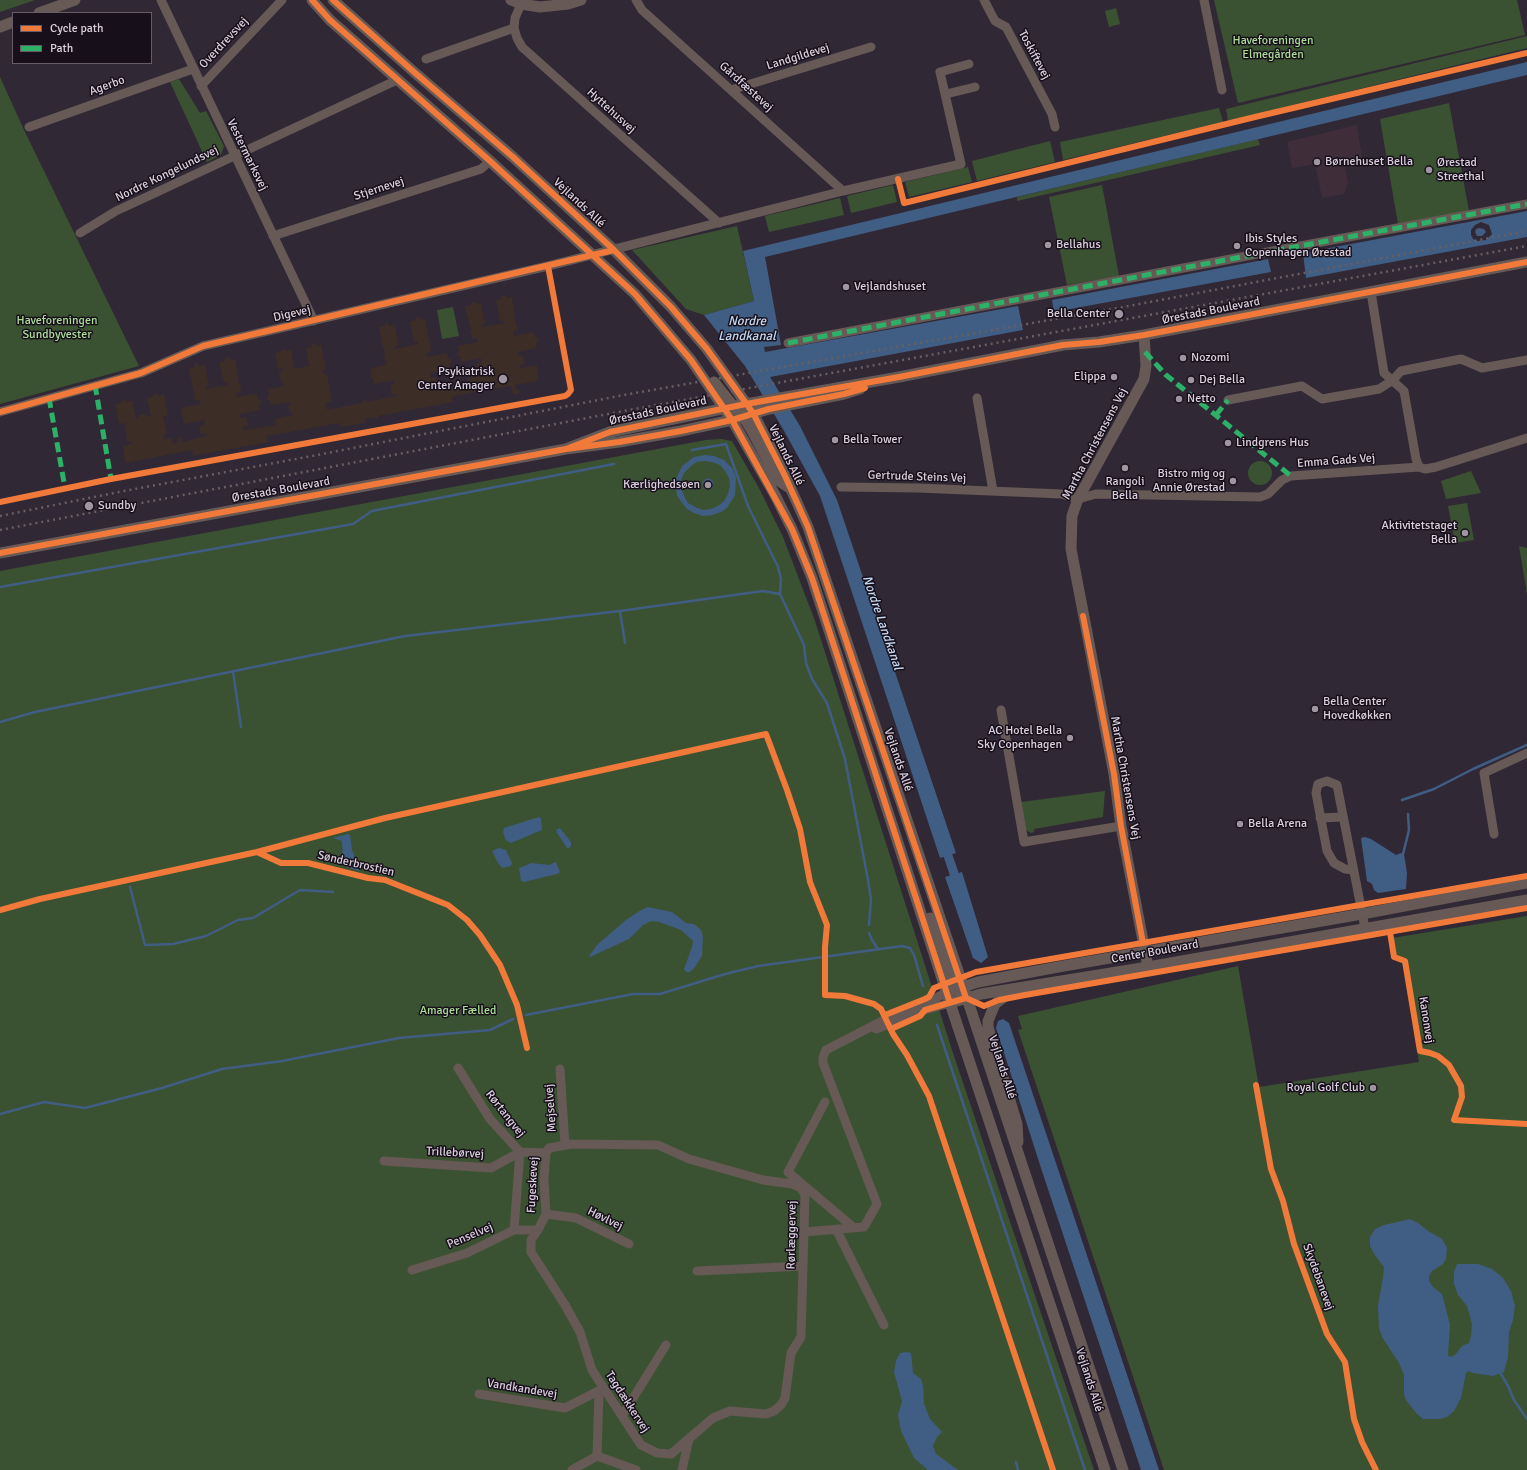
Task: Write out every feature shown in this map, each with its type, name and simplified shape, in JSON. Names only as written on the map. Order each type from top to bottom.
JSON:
[{"type":"street","points":[[42,12],[75,0]]},
{"type":"street","name":"Vestermarksvej","points":[[161,0],[314,321]]},
{"type":"street","name":"Overdrevsvej","points":[[201,86],[282,0]]},
{"type":"street","points":[[312,0],[330,20],[490,161],[593,255]]},
{"type":"street","name":"Vejlands Allé","points":[[333,0],[369,33],[513,157],[614,250],[681,319],[707,349],[746,404],[742,416],[809,571],[906,868],[955,989],[966,998],[1122,1470]]},
{"type":"street","points":[[426,58],[514,28],[516,2],[540,7],[568,4],[581,0]]},
{"type":"street","name":"Gårdfæstevej","points":[[636,0],[642,10],[842,191]]},
{"type":"street","name":"Toskiftevej","points":[[984,0],[995,21],[1006,27],[1052,114],[1055,127]]},
{"type":"street","points":[[1204,0],[1222,90]]},
{"type":"street","points":[[0,26],[12,22]]},
{"type":"street","name":"Hyttehusvej","points":[[514,28],[522,47],[719,223]]},
{"type":"street","name":"Landgildevej","points":[[731,90],[871,47]]},
{"type":"street","points":[[969,64],[940,72],[946,94],[975,87]]},
{"type":"street","name":"Agerbo","points":[[29,127],[193,69]]},
{"type":"street","name":"Nordre Kongelundsvej","points":[[80,233],[116,211],[397,80]]},
{"type":"street","name":"Digevej","points":[[0,412],[141,373],[203,346],[614,250],[842,191],[961,164],[946,94]]},
{"type":"street","name":"Stjernevej","points":[[273,236],[481,169],[490,161]]},
{"type":"street","points":[[788,343],[1265,252],[1527,204]]},
{"type":"street","name":"Vejlands Allé","points":[[593,255],[635,294],[687,355],[697,358],[729,407],[742,416],[791,489],[808,527],[955,989],[950,1003],[1105,1470]]},
{"type":"street","name":"Ørestads Boulevard","points":[[0,553],[566,449],[619,442],[742,416],[766,405],[792,400],[844,394],[899,377],[1063,345],[1099,342],[1144,335],[1527,262]]},
{"type":"street","points":[[1371,292],[1384,373],[1404,391],[1416,459],[1419,467]]},
{"type":"street","name":"Martha Christensens Vej","points":[[1144,335],[1146,366],[1144,379],[1078,500],[1072,516],[1071,549],[1114,774],[1121,826],[1148,967]]},
{"type":"street","points":[[1228,400],[1302,386],[1322,399],[1379,389],[1392,380],[1401,371],[1461,359],[1482,368],[1527,360]]},
{"type":"street","points":[[977,398],[993,492]]},
{"type":"street","name":"Ørestads Boulevard","points":[[566,449],[610,432],[746,404],[766,405]]},
{"type":"street","points":[[729,407],[745,412],[742,416]]},
{"type":"street","name":"Emma Gads Vej","points":[[1078,500],[1096,494],[1260,497],[1268,494],[1282,480],[1291,476],[1419,467],[1425,469],[1436,467],[1527,438]]},
{"type":"street","name":"Gertrude Steins Vej","points":[[842,487],[1062,494],[1078,500]]},
{"type":"street","points":[[1001,710],[1024,842],[1121,826]]},
{"type":"street","points":[[1494,834],[1484,773],[1527,753]]},
{"type":"street","points":[[1353,870],[1345,869],[1334,863],[1327,851],[1316,793],[1318,784],[1327,781],[1337,785],[1365,928]]},
{"type":"street","points":[[1320,818],[1343,818]]},
{"type":"street","name":"Center Boulevard","points":[[955,989],[1050,968],[1362,914],[1527,883]]},
{"type":"street","name":"Center Boulevard","points":[[950,1003],[981,994],[1148,967],[1527,900]]},
{"type":"street","points":[[804,1232],[864,1227],[877,1204],[823,1063],[823,1057],[826,1050],[886,1019],[955,989]]},
{"type":"street","name":"Vejlands Allé","points":[[1013,989],[995,1004],[988,1021],[988,1027],[1017,1124],[1019,1157]]},
{"type":"street","points":[[851,1038],[925,1010],[950,1003]]},
{"type":"street","name":"Rørtangvej","points":[[458,1068],[490,1119],[520,1152],[546,1153]]},
{"type":"street","name":"Mejselvej","points":[[560,1069],[565,1145]]},
{"type":"street","points":[[825,1102],[788,1172],[854,1228]]},
{"type":"street","name":"Fugeskevej","points":[[565,1305],[531,1252],[531,1240],[546,1214],[544,1179],[546,1153],[549,1148],[565,1145],[658,1145],[689,1159]]},
{"type":"street","points":[[514,1230],[520,1152]]},
{"type":"street","name":"Trillebørvej","points":[[384,1161],[491,1168],[520,1152]]},
{"type":"street","name":"Rørlæggervej","points":[[689,1159],[763,1180],[792,1184],[801,1188],[805,1195],[801,1337],[791,1353],[789,1373]]},
{"type":"street","name":"Høvlvej","points":[[546,1214],[576,1218],[629,1244]]},
{"type":"street","points":[[836,1229],[884,1325]]},
{"type":"street","name":"Penselvej","points":[[412,1270],[467,1253],[514,1230],[538,1230]]},
{"type":"street","points":[[697,1271],[803,1266]]},
{"type":"street","name":"Tagdækkervej","points":[[565,1305],[580,1332],[592,1370],[602,1390],[622,1416],[641,1445],[657,1453],[671,1454],[713,1418],[730,1411],[766,1414],[774,1411],[781,1405],[785,1398],[789,1373]]},
{"type":"street","points":[[622,1416],[666,1345]]},
{"type":"street","points":[[596,1456],[602,1390]]},
{"type":"street","name":"Vandkandevej","points":[[479,1394],[565,1408],[602,1390]]},
{"type":"street","points":[[682,1470],[689,1439]]},
{"type":"street","points":[[572,1470],[596,1456],[636,1470]]},
{"type":"shaded area","name":"Børnehuset Bella","points":[[1357,125],[1362,157],[1344,161],[1348,183],[1344,194],[1322,198],[1315,164],[1292,168],[1287,142]]},
{"type":"shaded area","name":"Psykiatrisk Center Amager","points":[[502,296],[506,296],[507,298],[512,297],[515,321],[518,330],[513,331],[514,336],[534,332],[535,338],[537,337],[538,342],[536,342],[537,348],[517,352],[518,356],[523,355],[525,364],[520,365],[520,368],[537,365],[538,372],[538,381],[515,385],[516,390],[519,390],[520,393],[513,395],[511,386],[469,393],[452,397],[453,402],[378,416],[378,418],[365,418],[366,423],[341,427],[340,423],[267,436],[268,442],[193,456],[192,450],[125,463],[123,446],[132,444],[132,441],[127,442],[125,423],[119,424],[115,404],[122,403],[122,400],[125,400],[126,402],[132,401],[136,419],[139,418],[139,415],[146,414],[147,416],[151,416],[147,398],[154,396],[153,394],[157,393],[158,396],[164,394],[168,415],[163,416],[167,434],[163,435],[164,439],[172,438],[173,444],[178,443],[177,438],[181,437],[182,442],[207,436],[206,434],[201,435],[199,426],[205,425],[204,420],[184,424],[181,408],[201,404],[200,400],[195,401],[189,368],[195,367],[194,364],[198,363],[199,366],[205,365],[209,386],[205,387],[205,389],[228,385],[228,382],[224,383],[219,362],[225,361],[225,358],[229,357],[230,360],[235,359],[239,380],[238,383],[240,383],[241,392],[236,393],[237,397],[257,394],[258,400],[261,399],[261,403],[259,404],[260,410],[240,414],[241,418],[246,417],[248,426],[243,427],[243,430],[276,425],[275,419],[293,415],[292,412],[290,413],[288,405],[291,405],[291,402],[271,405],[267,396],[269,395],[268,389],[284,386],[283,382],[281,382],[279,372],[283,371],[283,368],[278,369],[275,353],[281,352],[281,350],[285,349],[285,351],[291,350],[295,369],[309,366],[306,348],[312,347],[311,344],[315,343],[316,346],[321,345],[326,369],[322,370],[323,374],[327,374],[332,401],[326,403],[327,410],[362,403],[362,401],[366,400],[367,402],[397,396],[397,394],[392,395],[390,385],[395,384],[394,380],[374,384],[373,378],[371,378],[370,374],[372,373],[371,368],[386,365],[385,350],[383,348],[379,327],[385,326],[384,324],[388,323],[389,326],[395,324],[399,345],[395,346],[395,349],[418,344],[418,342],[414,342],[410,322],[419,317],[420,320],[425,319],[431,352],[426,353],[427,357],[447,353],[448,359],[451,359],[451,363],[449,364],[450,369],[430,373],[431,378],[436,377],[438,386],[433,387],[433,389],[468,384],[467,378],[484,375],[483,372],[478,373],[476,364],[482,363],[481,358],[461,362],[460,356],[457,356],[457,353],[459,352],[458,346],[478,342],[477,338],[472,339],[470,330],[472,329],[470,327],[465,306],[471,305],[471,302],[475,302],[476,304],[481,303],[485,324],[481,325],[482,327],[505,323],[504,321],[500,321],[496,300],[502,299]]},
{"type":"green space","points":[[0,0],[35,0],[0,12]]},
{"type":"green space","name":"Haveforeningen Elmegården","points":[[1214,0],[1517,0],[1525,35],[1238,103]]},
{"type":"green space","points":[[1116,8],[1120,24],[1109,27],[1105,11]]},
{"type":"green space","points":[[1527,36],[1527,48],[1228,121],[1226,109]]},
{"type":"green space","name":"Haveforeningen Sundbyvester","points":[[0,77],[24,130],[139,366],[0,404]]},
{"type":"green space","points":[[179,79],[200,113],[206,111],[224,146],[221,155],[207,162],[170,82]]},
{"type":"green space","points":[[1449,103],[1469,211],[1398,224],[1380,119]]},
{"type":"green space","points":[[1219,108],[1223,122],[1063,160],[1060,142]]},
{"type":"green space","points":[[1258,139],[1260,145],[1017,201],[1017,197]]},
{"type":"green space","points":[[1050,141],[1055,162],[977,181],[972,161]]},
{"type":"green space","points":[[968,167],[972,182],[909,197],[905,182]]},
{"type":"green space","points":[[893,185],[897,202],[851,213],[847,196]]},
{"type":"green space","points":[[1102,185],[1119,276],[1067,285],[1049,197]]},
{"type":"green space","points":[[840,198],[844,215],[769,232],[765,216]]},
{"type":"green space","points":[[737,226],[754,301],[704,315],[686,309],[632,250]]},
{"type":"green space","points":[[453,307],[459,336],[442,339],[437,310]]},
{"type":"green space","name":"Amager Fælled","points":[[721,439],[732,441],[760,490],[783,537],[815,621],[953,1053],[1094,1470],[0,1470],[0,571],[706,440]]},
{"type":"green space","points":[[1260,461],[1265,462],[1271,468],[1271,478],[1265,484],[1260,485],[1255,484],[1249,478],[1248,473],[1249,468],[1255,462]]},
{"type":"green space","points":[[1471,471],[1481,493],[1446,499],[1441,481]]},
{"type":"green space","points":[[1467,503],[1474,540],[1455,543],[1448,506]]},
{"type":"green space","points":[[1519,546],[1527,548],[1527,594]]},
{"type":"green space","points":[[1105,791],[1103,817],[1034,829],[1034,832],[1031,833],[1026,830],[1021,802]]},
{"type":"green space","points":[[1527,916],[1527,1470],[1164,1470],[1018,1030],[1022,1029],[1018,1016],[1238,966],[1259,1087],[1419,1062],[1402,962],[1396,955],[1392,938]]},
{"type":"water","name":"Nordre Landkanal","points":[[1527,62],[1527,75],[765,257],[781,345],[764,347],[765,352],[1018,306],[1023,330],[770,377],[800,426],[837,500],[956,853],[940,858],[820,496],[783,429],[745,366],[704,315],[754,301],[743,251]]},
{"type":"water","points":[[1527,211],[1527,237],[1306,278],[1303,253]]},
{"type":"water","points":[[1268,259],[1271,272],[1054,312],[1052,300]]},
{"type":"water","points":[[705,455],[714,456],[724,460],[732,468],[736,477],[735,495],[727,508],[721,512],[703,516],[694,513],[687,509],[677,496],[676,479],[682,466],[694,457]],"holes":[[[696,462],[712,462],[720,465],[725,471],[729,478],[730,486],[724,501],[718,506],[703,510],[688,503],[681,488],[681,480],[684,473]]]},
{"type":"water","points":[[706,479],[710,479],[712,480],[712,488],[706,489],[703,486],[703,482]]},
{"type":"water","points":[[539,817],[541,819],[542,830],[511,843],[506,840],[503,832],[504,828]]},
{"type":"water","points":[[560,828],[571,842],[571,846],[569,848],[567,848],[557,833],[556,830]]},
{"type":"water","points":[[348,834],[350,835],[352,850],[358,865],[358,871],[345,866],[343,862],[342,841],[333,838]]},
{"type":"water","points":[[1365,837],[1371,839],[1396,855],[1401,853],[1404,854],[1407,873],[1406,889],[1378,893],[1374,890],[1372,884],[1367,881],[1361,838]]},
{"type":"water","points":[[499,848],[506,850],[512,863],[511,866],[502,868],[498,863],[492,851]]},
{"type":"water","points":[[556,862],[560,872],[557,874],[524,882],[521,881],[519,868],[531,863],[549,865]]},
{"type":"water","points":[[962,872],[988,957],[981,963],[973,958],[945,877]]},
{"type":"water","points":[[648,907],[672,912],[686,923],[694,924],[701,930],[703,937],[702,956],[690,972],[686,972],[684,969],[693,941],[681,930],[659,922],[651,921],[643,925],[629,939],[590,957],[589,956],[598,944],[626,920]]},
{"type":"water","points":[[1003,1019],[1009,1023],[1159,1470],[1141,1470],[996,1028],[998,1021]]},
{"type":"water","points":[[1410,1219],[1442,1239],[1447,1248],[1446,1259],[1443,1264],[1432,1271],[1429,1276],[1429,1281],[1433,1287],[1442,1294],[1450,1325],[1448,1355],[1450,1357],[1455,1355],[1462,1346],[1469,1343],[1472,1324],[1467,1306],[1458,1295],[1454,1284],[1454,1272],[1457,1264],[1478,1264],[1492,1269],[1503,1278],[1511,1291],[1515,1306],[1509,1332],[1508,1357],[1504,1372],[1493,1376],[1468,1371],[1466,1373],[1461,1398],[1454,1411],[1447,1417],[1440,1419],[1423,1419],[1416,1413],[1406,1400],[1404,1395],[1404,1375],[1399,1363],[1382,1337],[1379,1328],[1378,1306],[1384,1267],[1370,1246],[1370,1237],[1375,1229],[1384,1225]]},
{"type":"water","points":[[900,1353],[911,1353],[913,1373],[921,1379],[924,1404],[930,1419],[942,1432],[937,1437],[933,1446],[936,1454],[958,1470],[928,1470],[914,1458],[901,1431],[898,1415],[902,1401],[894,1372],[896,1361]]},
{"type":"pier","points":[[1481,222],[1489,225],[1492,234],[1486,240],[1477,241],[1473,239],[1471,230],[1475,225]],"holes":[[[1476,229],[1484,229],[1486,232],[1482,236],[1477,236],[1475,232]]]},
{"type":"waterway","points":[[692,450],[726,444],[748,506],[778,567],[781,579],[780,594]]},
{"type":"waterway","points":[[0,587],[353,524],[372,511],[614,464]]},
{"type":"waterway","points":[[0,722],[35,712],[405,636],[620,611],[763,591],[780,594],[804,645],[806,663],[812,679],[827,703],[845,759],[871,900],[869,925]]},
{"type":"waterway","points":[[620,611],[625,643]]},
{"type":"waterway","points":[[233,671],[241,727]]},
{"type":"waterway","points":[[1402,800],[1434,789],[1473,769],[1527,745]]},
{"type":"waterway","points":[[1403,854],[1409,830],[1408,814]]},
{"type":"waterway","name":"Nordre Landkanal","points":[[944,844],[958,885]]},
{"type":"waterway","points":[[130,887],[145,945],[173,944],[206,936],[238,920],[253,918],[300,890],[333,892]]},
{"type":"waterway","points":[[869,933],[878,949]]},
{"type":"waterway","points":[[526,1015],[633,994],[660,994],[725,974],[758,966],[902,946],[910,948],[914,955],[923,986]]},
{"type":"waterway","points":[[0,1114],[44,1102],[85,1108],[162,1088],[222,1069],[282,1061],[399,1038],[490,1030],[513,1019]]},
{"type":"waterway","points":[[937,1025],[1085,1470]]},
{"type":"waterway","points":[[1501,1374],[1514,1400],[1527,1419]]},
{"type":"waterway","points":[[1016,1462],[1018,1470]]},
{"type":"railway","points":[[0,516],[624,395],[1118,308],[1527,231]]},
{"type":"railway","points":[[0,530],[629,410],[1527,246]]},
{"type":"marked path","points":[[788,343],[1527,204]]},
{"type":"marked path","points":[[1145,352],[1166,375],[1291,476]]},
{"type":"marked path","points":[[95,385],[111,479]]},
{"type":"marked path","points":[[49,398],[65,488]]},
{"type":"marked path","points":[[1216,415],[1228,400]]},
{"type":"cycle path","points":[[312,0],[330,20],[490,161],[635,294],[691,360],[732,420],[792,529],[812,578],[950,1003]]},
{"type":"cycle path","points":[[333,0],[513,157],[614,250],[671,307],[707,349],[753,413],[785,476],[808,527],[966,998]]},
{"type":"cycle path","points":[[898,179],[904,203],[1255,117],[1527,53]]},
{"type":"cycle path","points":[[0,412],[141,373],[203,346],[614,250]]},
{"type":"cycle path","points":[[566,449],[610,432],[746,404],[899,377],[1063,345],[1099,342],[1144,335],[1527,262]]},
{"type":"cycle path","points":[[0,502],[111,479],[565,396],[571,390],[548,266]]},
{"type":"cycle path","points":[[0,553],[566,449],[619,442],[681,431],[732,420],[769,409],[844,394],[865,388]]},
{"type":"cycle path","points":[[1083,616],[1114,774],[1121,826],[1143,943]]},
{"type":"cycle path","points":[[0,910],[40,899],[257,852],[385,818],[766,734],[800,829],[810,882],[827,925],[825,947],[825,995],[845,996],[874,1004],[881,1009],[893,1034],[907,1055],[929,1096],[1053,1470]]},
{"type":"cycle path","name":"Sønderbrostien","points":[[257,852],[281,863],[308,863],[368,878],[385,880],[448,905],[467,920],[480,935],[500,965],[517,1005],[527,1048]]},
{"type":"cycle path","points":[[885,1015],[929,997],[934,988],[976,972],[1527,876]]},
{"type":"cycle path","points":[[966,998],[984,1006],[999,1000],[1025,995],[1527,908]]},
{"type":"cycle path","name":"Kanonvej","points":[[1390,932],[1394,957],[1405,961],[1420,1051],[1438,1056],[1449,1065],[1461,1086],[1462,1097],[1454,1120],[1527,1124]]},
{"type":"cycle path","points":[[891,1029],[920,1016],[925,1010],[966,998]]},
{"type":"cycle path","name":"Skydebanevej","points":[[1256,1085],[1271,1169],[1283,1201],[1294,1244],[1327,1334],[1345,1362],[1354,1419],[1362,1442],[1376,1470]]},
{"type":"place","name":"Børnehuset Bella","points":[[1317,162]]},
{"type":"place","name":"Ørestad Streethal","points":[[1429,170]]},
{"type":"place","name":"Bellahus","points":[[1048,245]]},
{"type":"place","name":"Ibis Styles Copenhagen Ørestad","points":[[1237,246]]},
{"type":"place","name":"Vejlandshuset","points":[[846,287]]},
{"type":"place","name":"Bella Center","points":[[1119,314]]},
{"type":"place","name":"Nozomi","points":[[1183,358]]},
{"type":"place","name":"Elippa","points":[[1114,377]]},
{"type":"place","name":"Psykiatrisk Center Amager","points":[[503,379]]},
{"type":"place","name":"Dej Bella","points":[[1191,380]]},
{"type":"place","name":"Netto","points":[[1179,399]]},
{"type":"place","name":"Bella Tower","points":[[835,440]]},
{"type":"place","name":"Lindgrens Hus","points":[[1228,443]]},
{"type":"place","name":"Rangoli Bella","points":[[1125,468]]},
{"type":"place","name":"Bistro mig og Annie Ørestad","points":[[1233,481]]},
{"type":"place","name":"Kærlighedsøen","points":[[708,485]]},
{"type":"place","name":"Sundby","points":[[89,506]]},
{"type":"place","name":"Aktivitetstaget Bella","points":[[1465,533]]},
{"type":"place","name":"Bella Center Hovedkøkken","points":[[1315,709]]},
{"type":"place","name":"AC Hotel Bella Sky Copenhagen","points":[[1070,738]]},
{"type":"place","name":"Bella Arena","points":[[1240,824]]},
{"type":"place","name":"Royal Golf Club","points":[[1373,1088]]}]
